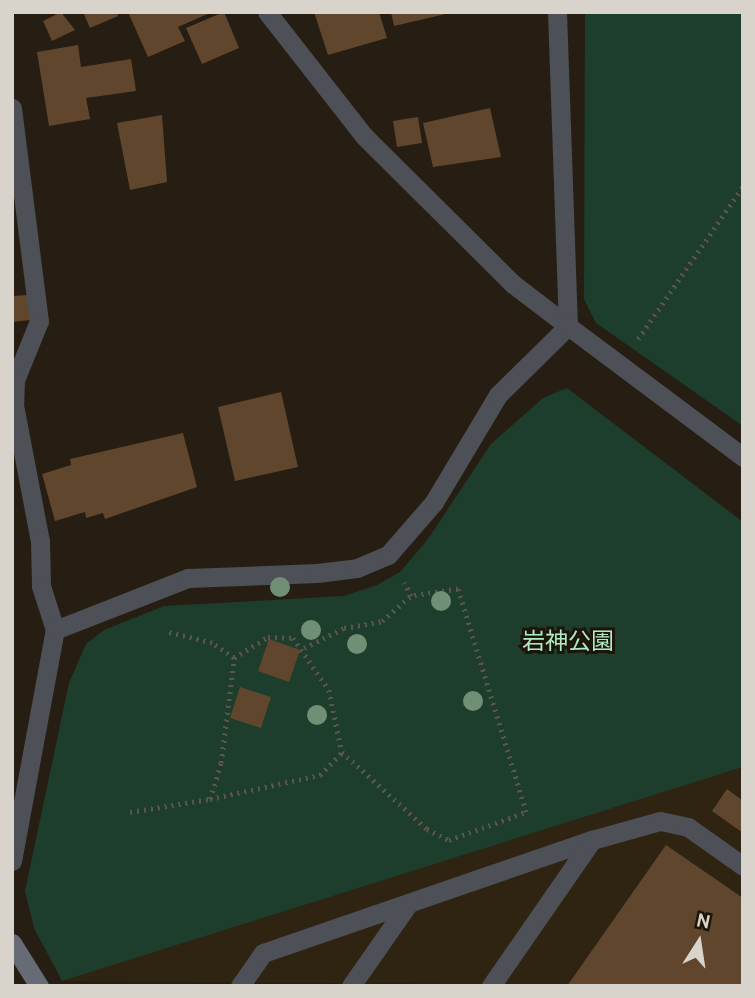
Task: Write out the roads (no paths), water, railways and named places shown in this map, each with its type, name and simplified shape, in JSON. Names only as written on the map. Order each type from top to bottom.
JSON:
[{"type":"main road","points":[[12,943],[40,986]]},
{"type":"street","points":[[267,12],[364,136],[513,284],[622,363],[743,457]]},
{"type":"street","points":[[55,630],[188,578],[317,573],[357,568],[388,555],[434,502],[498,396],[568,326],[557,12]]},
{"type":"street","points":[[12,108],[39,321],[15,380],[14,405],[40,541],[41,586],[55,630],[12,861]]},
{"type":"street","points":[[240,986],[262,953],[592,840],[660,821],[688,827],[743,866]]},
{"type":"street","points":[[491,986],[592,840]]},
{"type":"street","points":[[351,986],[409,903]]},
{"type":"park label","name":"岩神公園","points":[[568,641]]}]
